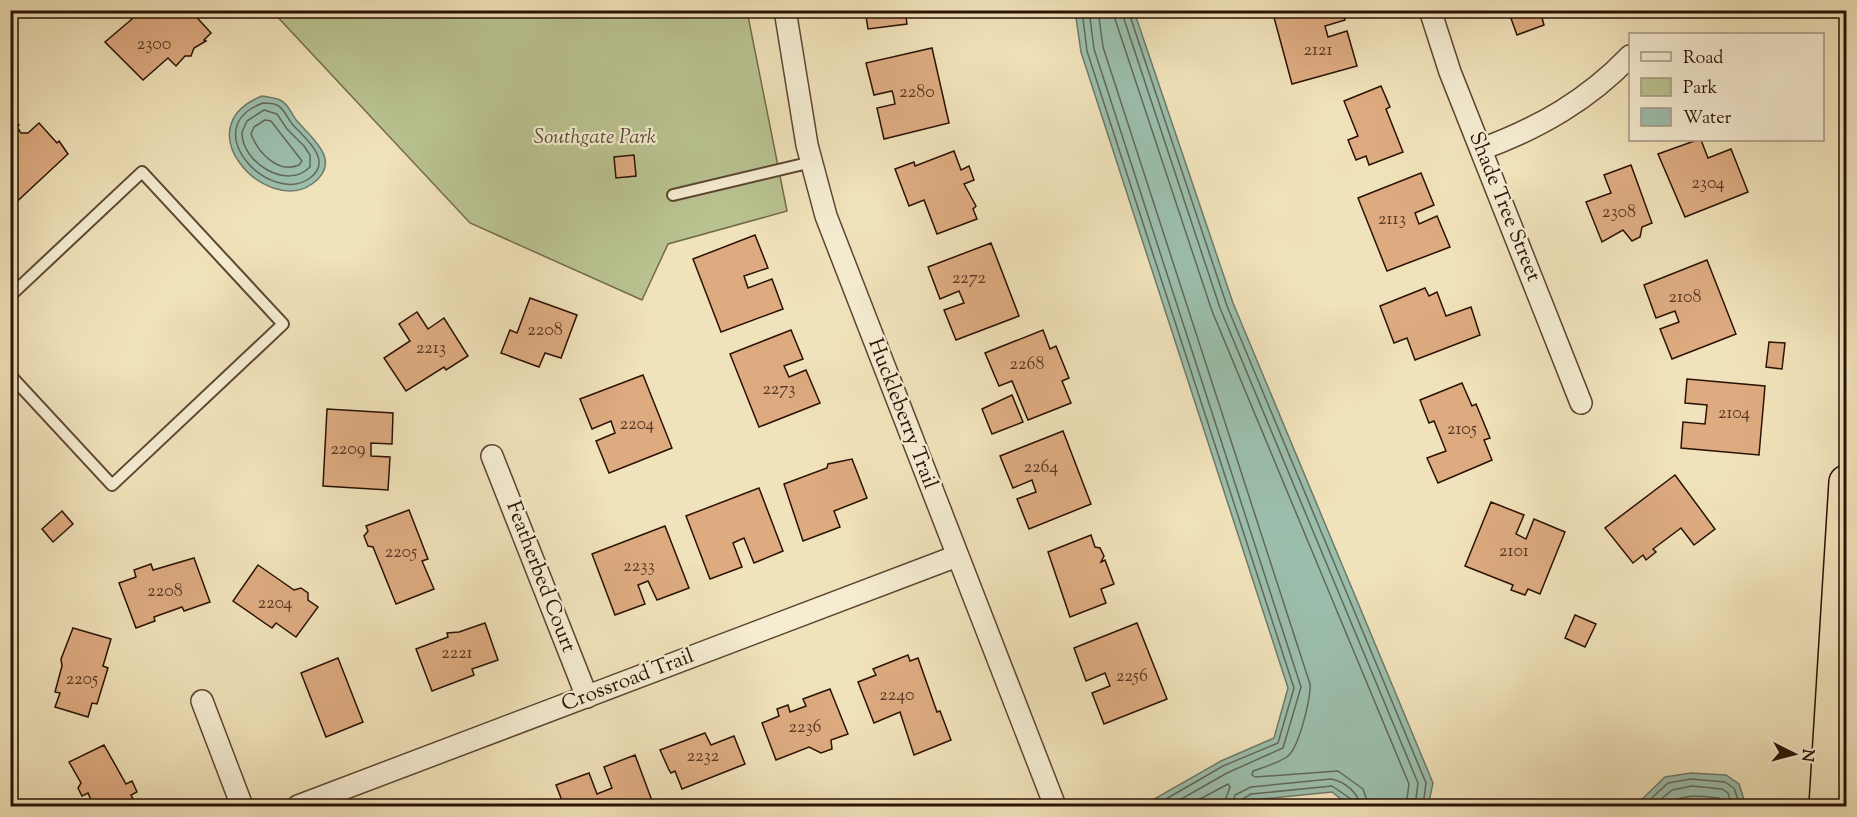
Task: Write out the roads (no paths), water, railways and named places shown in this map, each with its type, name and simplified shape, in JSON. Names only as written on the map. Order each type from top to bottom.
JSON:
[{"type":"highway","points":[[1826,807],[1846,482]]},
{"type":"street","name":"Huckleberry Trail","points":[[785,10],[795,88],[826,216],[1055,807]]},
{"type":"street","name":"Shade Tree Street","points":[[1430,10],[1450,72],[1581,403]]},
{"type":"street","points":[[1482,149],[1520,135],[1562,113],[1607,80],[1629,57]]},
{"type":"street","name":"Featherbed Court","points":[[492,456],[587,697]]},
{"type":"street","name":"Crossroad Trail","points":[[298,807],[957,556]]},
{"type":"street","points":[[202,701],[242,807]]},
{"type":"lane","points":[[673,195],[812,162]]},
{"type":"lane","points":[[10,296],[142,172],[283,324],[112,484],[10,375]]},
{"type":"water","points":[[1075,11],[1134,11],[1233,303],[1433,783],[1428,806],[1350,806],[1332,792],[1252,800],[1241,806],[1142,806],[1221,761],[1274,738],[1288,688],[1081,52]]},
{"type":"water","points":[[262,96],[278,99],[286,104],[322,151],[325,167],[321,176],[312,184],[294,191],[274,188],[256,179],[240,164],[231,146],[230,128],[240,110]]},
{"type":"water","points":[[1691,773],[1726,775],[1739,784],[1746,806],[1635,806],[1665,777]]},
{"type":"park label","name":"Southgate Park","points":[[595,138]]}]
